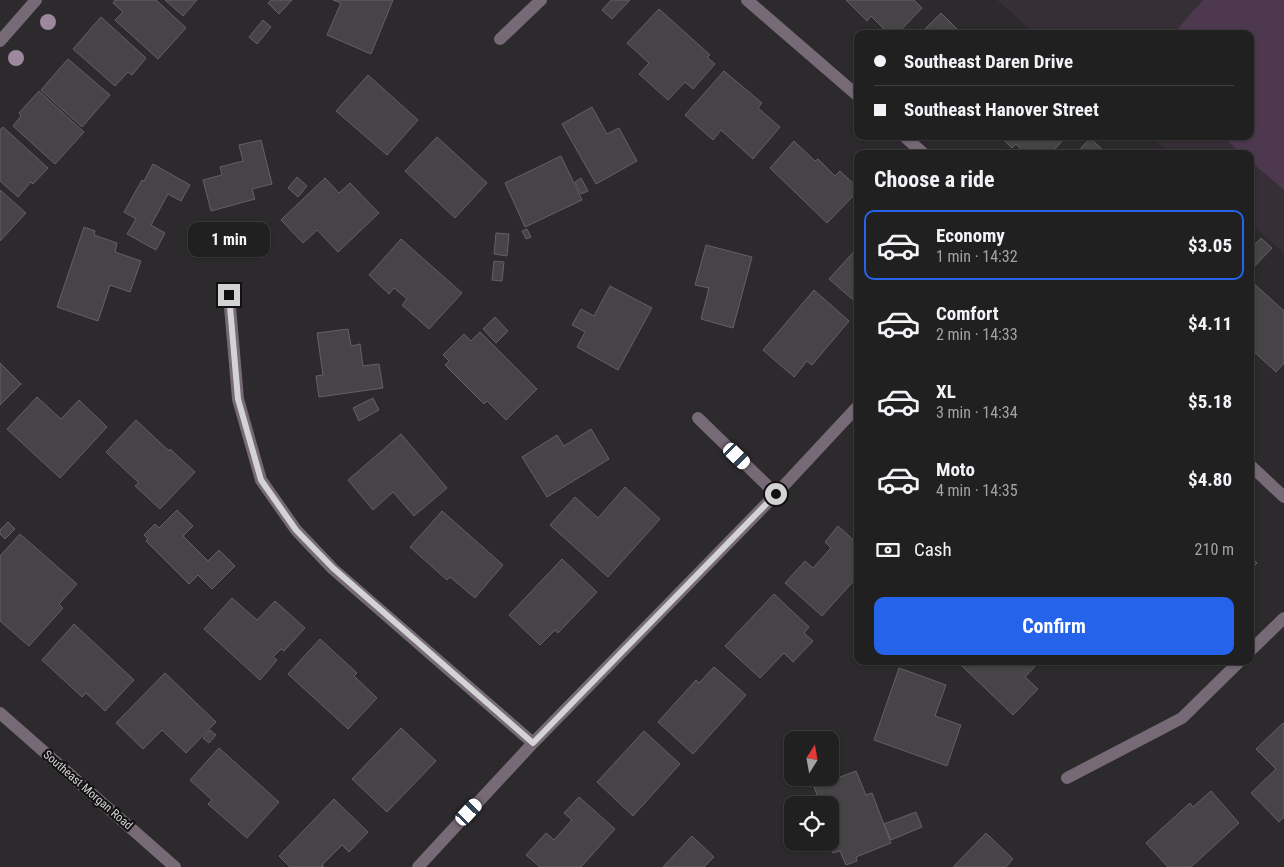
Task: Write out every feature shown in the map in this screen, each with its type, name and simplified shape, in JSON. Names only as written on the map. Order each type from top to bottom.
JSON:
[{"type":"street","points":[[0,41],[36,0]]},
{"type":"street","points":[[500,39],[541,0]]},
{"type":"street","points":[[747,0],[854,93]]},
{"type":"street","points":[[908,140],[920,150]]},
{"type":"street","points":[[229,295],[238,399],[261,480],[296,530],[333,568],[533,743]]},
{"type":"street","points":[[418,867],[533,743],[776,494],[854,410]]},
{"type":"street","points":[[698,418],[776,494]]},
{"type":"street","points":[[1254,470],[1284,497]]},
{"type":"street","points":[[1254,647],[1284,618]]},
{"type":"street","points":[[1067,778],[1182,718],[1236,665]]},
{"type":"street","name":"Southeast Morgan Road","points":[[0,713],[175,867]]},
{"type":"shaded area","points":[[997,0],[1284,0],[1284,253],[1254,227],[1254,150],[1167,150],[1155,140],[1254,140],[1254,30],[1031,30]]},
{"type":"shaded area","points":[[1203,0],[1284,0],[1284,190],[1254,164],[1254,150],[1238,150],[1226,140],[1254,140],[1254,30],[1177,30]]},
{"type":"building","points":[[115,0],[156,0],[186,28],[158,59],[115,20],[123,12],[113,3]]},
{"type":"building","points":[[165,0],[197,0],[183,16]]},
{"type":"building","points":[[271,0],[292,0],[279,14],[268,3]]},
{"type":"building","points":[[333,0],[393,0],[371,54],[327,35],[341,3]]},
{"type":"building","points":[[611,0],[630,0],[612,19],[602,10]]},
{"type":"building","points":[[846,0],[914,0],[922,8],[901,30],[885,30],[871,16],[867,21]]},
{"type":"building","points":[[659,9],[710,55],[707,57],[715,64],[693,89],[685,82],[668,100],[639,74],[649,63],[627,43]]},
{"type":"building","points":[[941,13],[958,30],[924,30]]},
{"type":"building","points":[[101,17],[146,58],[132,75],[128,72],[115,86],[73,49]]},
{"type":"building","points":[[263,20],[271,27],[257,44],[249,37]]},
{"type":"building","points":[[68,59],[110,95],[82,127],[41,90]]},
{"type":"building","points":[[724,71],[762,103],[758,108],[780,127],[753,159],[721,130],[713,140],[685,115]]},
{"type":"building","points":[[368,75],[418,120],[387,155],[336,111]]},
{"type":"building","points":[[39,91],[84,132],[55,164],[13,126],[21,116],[19,113]]},
{"type":"building","points":[[592,107],[607,134],[619,128],[637,161],[596,184],[562,124]]},
{"type":"building","points":[[3,127],[48,168],[33,184],[31,182],[18,197],[0,181],[0,130]]},
{"type":"building","points":[[437,137],[487,183],[455,218],[405,171]]},
{"type":"building","points":[[261,140],[272,184],[252,189],[255,199],[211,211],[203,180],[222,175],[220,167],[243,161],[239,145]]},
{"type":"building","points":[[1003,140],[1063,140],[1054,150],[1021,150],[1016,144],[1012,148]]},
{"type":"building","points":[[1088,140],[1092,140],[1103,150],[1080,150]]},
{"type":"building","points":[[794,141],[815,161],[818,159],[835,176],[840,171],[854,184],[854,195],[827,223],[770,168]]},
{"type":"building","points":[[561,156],[582,200],[525,227],[505,183]]},
{"type":"building","points":[[153,164],[190,185],[181,201],[168,194],[151,225],[165,233],[156,250],[127,234],[136,219],[124,212]]},
{"type":"building","points":[[297,177],[307,186],[298,197],[288,188]]},
{"type":"building","points":[[325,178],[339,193],[350,183],[379,213],[338,252],[317,230],[303,243],[281,220]]},
{"type":"building","points":[[581,178],[588,191],[581,194],[575,182]]},
{"type":"building","points":[[0,190],[26,213],[0,241]]},
{"type":"building","points":[[84,227],[95,231],[94,235],[117,243],[115,252],[141,261],[130,292],[110,285],[98,321],[57,307]]},
{"type":"building","points":[[527,229],[531,237],[526,239],[522,231]]},
{"type":"building","points":[[496,233],[509,234],[507,256],[494,254]]},
{"type":"building","points":[[1261,238],[1272,248],[1254,267],[1254,246]]},
{"type":"building","points":[[401,239],[462,293],[429,329],[402,305],[407,299],[394,288],[389,294],[369,275]]},
{"type":"building","points":[[706,245],[752,257],[733,328],[701,319],[709,288],[695,285]]},
{"type":"building","points":[[854,251],[854,301],[829,279]]},
{"type":"building","points":[[494,261],[504,262],[502,281],[492,280]]},
{"type":"building","points":[[1254,284],[1284,311],[1284,363],[1276,372],[1254,352]]},
{"type":"building","points":[[610,286],[652,308],[618,370],[577,347],[585,332],[572,325],[581,309],[594,316]]},
{"type":"building","points":[[814,290],[849,321],[812,365],[807,361],[794,377],[763,350]]},
{"type":"building","points":[[495,317],[508,331],[496,343],[483,329]]},
{"type":"building","points":[[348,329],[351,346],[360,344],[363,366],[379,364],[383,388],[319,397],[316,376],[323,375],[317,333]]},
{"type":"building","points":[[480,332],[537,389],[506,420],[487,401],[484,404],[445,365],[449,361],[443,355],[464,334],[471,341]]},
{"type":"building","points":[[0,363],[21,384],[0,405]]},
{"type":"building","points":[[37,397],[61,419],[79,400],[107,427],[60,478],[7,429]]},
{"type":"building","points":[[373,398],[379,410],[359,421],[353,408]]},
{"type":"building","points":[[136,420],[195,472],[160,509],[135,486],[139,483],[106,452]]},
{"type":"building","points":[[591,429],[609,459],[547,497],[522,457],[557,435],[564,446]]},
{"type":"building","points":[[401,434],[447,488],[414,516],[393,492],[373,510],[348,480]]},
{"type":"building","points":[[625,487],[660,519],[608,577],[550,525],[575,497],[598,518]]},
{"type":"building","points":[[177,510],[193,526],[183,536],[208,561],[219,550],[235,566],[212,589],[198,575],[189,584],[146,541],[148,539],[144,535],[155,524],[159,528]]},
{"type":"building","points":[[442,511],[503,565],[475,598],[450,577],[447,580],[410,547]]},
{"type":"building","points":[[8,522],[15,529],[5,539],[0,534],[0,530]]},
{"type":"building","points":[[838,526],[854,540],[854,580],[822,616],[785,583],[805,561],[813,568],[831,548],[825,542]]},
{"type":"building","points":[[20,534],[77,584],[59,604],[63,608],[29,646],[0,621],[0,556]]},
{"type":"building","points":[[562,559],[597,592],[558,633],[555,630],[540,645],[509,615]]},
{"type":"building","points":[[774,594],[809,627],[804,633],[813,641],[793,662],[784,653],[760,678],[725,646]]},
{"type":"building","points":[[232,598],[257,620],[275,601],[305,628],[284,651],[281,649],[273,657],[277,660],[260,680],[204,629]]},
{"type":"building","points":[[74,624],[134,680],[105,711],[86,693],[82,697],[42,660]]},
{"type":"building","points":[[320,639],[357,673],[354,676],[377,698],[348,729],[288,674]]},
{"type":"building","points":[[1036,665],[1025,677],[1038,689],[1013,715],[962,666]]},
{"type":"building","points":[[714,667],[746,695],[693,754],[658,722],[696,680],[699,683]]},
{"type":"building","points":[[899,668],[946,685],[935,716],[961,725],[947,766],[874,740]]},
{"type":"building","points":[[165,673],[216,722],[186,753],[162,730],[143,749],[116,723]]},
{"type":"building","points":[[1283,723],[1284,817],[1279,822],[1251,793],[1276,769],[1256,749]]},
{"type":"building","points":[[401,728],[436,761],[387,812],[352,779]]},
{"type":"building","points":[[210,730],[216,735],[209,743],[203,738]]},
{"type":"building","points":[[644,731],[680,764],[633,816],[597,782]]},
{"type":"building","points":[[219,748],[279,802],[247,838],[208,804],[212,800],[190,780]]},
{"type":"building","points":[[856,771],[866,795],[872,793],[891,843],[856,857],[857,861],[846,865],[840,851],[833,853],[832,851],[839,851],[839,796],[818,796],[814,787],[839,786],[839,777]]},
{"type":"building","points":[[1211,791],[1239,823],[1191,867],[1168,867],[1146,843],[1190,803],[1193,807]]},
{"type":"building","points":[[579,797],[615,829],[581,867],[540,867],[526,855],[546,833],[554,840],[572,820],[564,813]]},
{"type":"building","points":[[334,799],[368,832],[349,852],[342,845],[322,865],[324,867],[290,867],[279,856]]},
{"type":"building","points":[[916,812],[922,827],[891,840],[884,824]]},
{"type":"building","points":[[986,833],[1013,859],[1006,867],[953,867]]},
{"type":"building","points":[[692,836],[714,857],[704,867],[663,867]]},
{"type":"route","points":[[229,295],[238,399],[261,480],[296,530],[333,568],[533,743],[776,494]]}]
